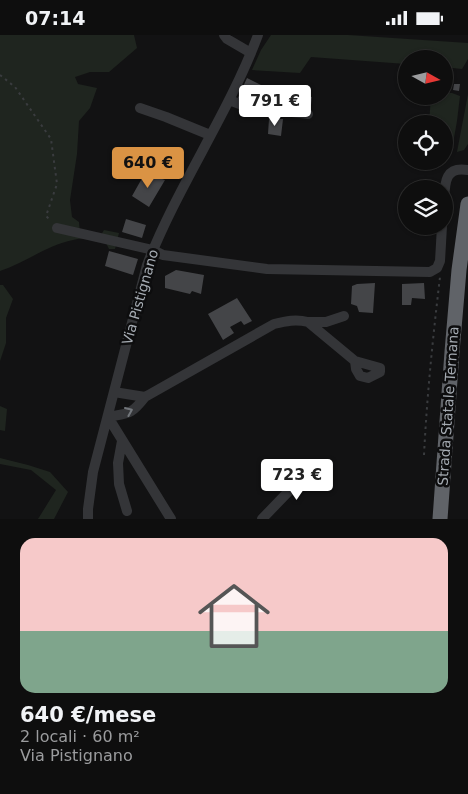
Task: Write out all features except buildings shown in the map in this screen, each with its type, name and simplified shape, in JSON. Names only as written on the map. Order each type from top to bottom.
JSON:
[{"type":"highway","name":"Strada Statale Ternana","points":[[440,519],[459,269],[468,204]]},
{"type":"street","points":[[224,35],[227,39],[251,53]]},
{"type":"street","name":"Via Pistignano","points":[[88,519],[93,472],[147,265],[156,241],[229,100],[258,35]]},
{"type":"street","points":[[229,100],[245,107],[308,114]]},
{"type":"street","points":[[140,108],[210,135]]},
{"type":"street","points":[[446,180],[448,175],[454,171],[468,170]]},
{"type":"street","points":[[57,228],[153,249],[163,255],[267,269],[430,272],[437,268],[440,261],[441,235]]},
{"type":"street","points":[[171,519],[108,417],[135,410],[145,397],[274,324],[299,320],[326,322],[344,316]]},
{"type":"street","points":[[308,322],[355,361]]},
{"type":"street","points":[[114,392],[145,397]]},
{"type":"street","points":[[122,441],[118,463],[119,484],[127,511]]},
{"type":"street","points":[[262,519],[314,465]]},
{"type":"path","points":[[0,75],[15,87],[51,139],[57,184],[46,216],[57,228]]},
{"type":"path","points":[[424,455],[433,333],[440,276],[437,268]]},
{"type":"shaded area","points":[[0,35],[134,35],[137,48],[109,72],[90,72],[75,77],[78,84],[97,88],[90,108],[79,121],[77,154],[70,200],[72,217],[79,222],[80,233],[101,235],[104,230],[119,233],[115,249],[109,249],[105,241],[77,239],[63,242],[0,271]]},
{"type":"shaded area","points":[[271,35],[348,35],[468,43],[468,59],[462,69],[453,68],[453,50],[398,50],[398,63],[311,57],[300,73],[252,70],[261,50]]},
{"type":"shaded area","points":[[453,93],[460,96],[453,143],[453,115],[430,115],[430,105],[453,105]]},
{"type":"shaded area","points":[[468,94],[468,144],[464,150],[457,152]]},
{"type":"shaded area","points":[[0,285],[3,285],[13,299],[6,318],[6,343],[0,361]]},
{"type":"shaded area","points":[[0,406],[7,409],[5,431],[0,430]]},
{"type":"shaded area","points":[[0,458],[50,472],[68,492],[54,519],[38,519],[56,490],[31,470],[0,464]]}]
